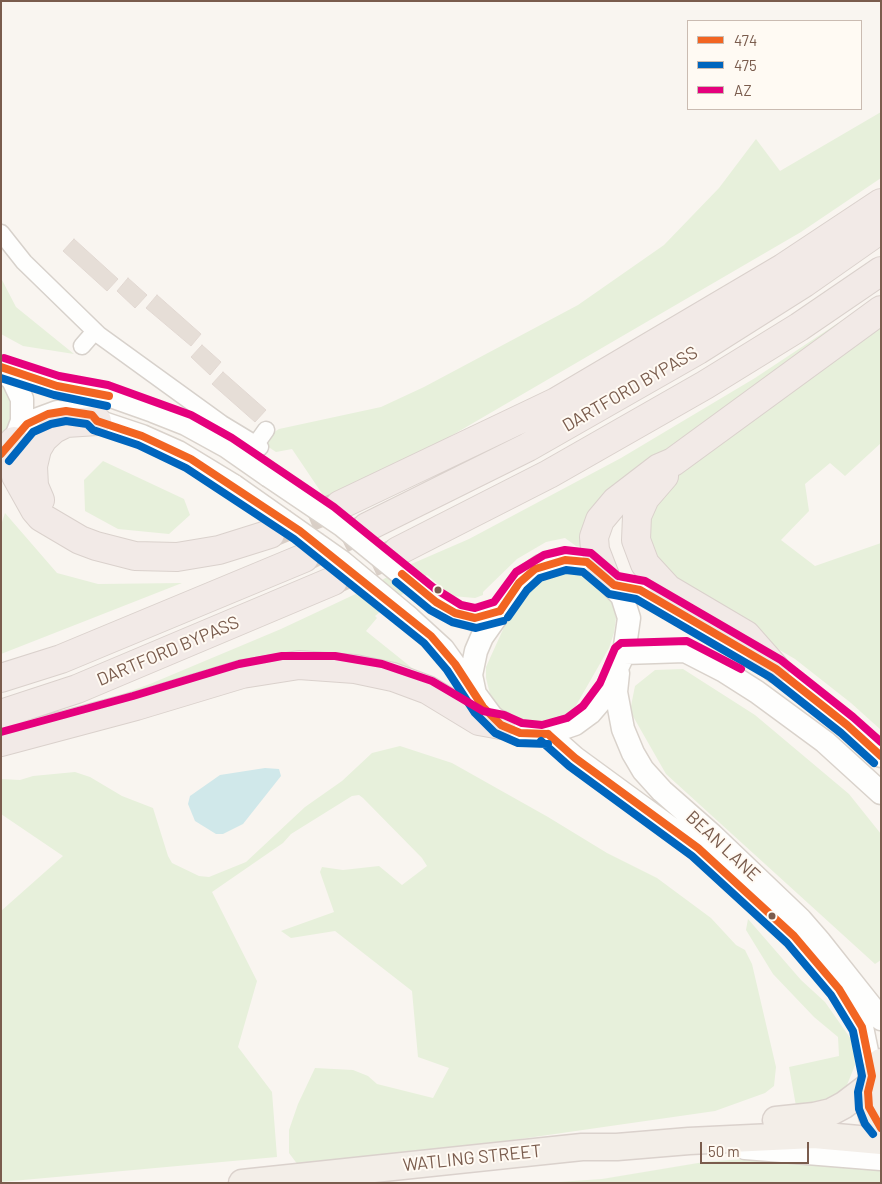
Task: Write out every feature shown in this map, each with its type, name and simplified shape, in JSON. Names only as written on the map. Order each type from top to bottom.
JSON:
[{"type":"highway","points":[[340,505],[556,402],[783,268],[881,203]]},
{"type":"highway","name":"DARTFORD BYPASS","points":[[367,527],[528,447],[698,350],[804,283],[881,229]]},
{"type":"highway","name":"DARTFORD BYPASS","points":[[398,551],[549,474],[704,385],[799,327],[881,271]]},
{"type":"highway","points":[[609,580],[594,544],[600,520],[623,495],[659,468],[673,462],[881,310]]},
{"type":"highway","points":[[53,522],[34,486],[33,466],[37,449],[46,435],[62,425],[96,421]]},
{"type":"highway","points":[[12,442],[12,457],[23,490],[41,517],[53,522],[80,540],[96,546],[116,552],[151,557],[203,553],[270,534]]},
{"type":"highway","points":[[673,462],[645,498],[638,512],[636,540],[640,557],[649,571],[668,589],[746,635],[776,669]]},
{"type":"highway","name":"DARTFORD BYPASS","points":[[1,678],[61,659],[304,558]]},
{"type":"highway","name":"DARTFORD BYPASS","points":[[1,714],[77,689],[333,581]]},
{"type":"highway","points":[[1,742],[129,708],[242,674],[299,665],[355,669],[393,677],[428,690],[479,720],[501,725]]},
{"type":"main road","points":[[1,368],[12,380],[22,399],[23,415],[12,442]]},
{"type":"main road","points":[[1,368],[57,386],[104,394],[186,424],[226,446],[343,526],[436,602],[455,613],[474,618],[500,611]]},
{"type":"main road","points":[[12,442],[33,420],[57,412],[92,415],[96,421],[142,436],[178,452],[234,486],[342,562],[444,649],[487,712],[501,725],[520,733],[548,734],[571,727],[590,713],[609,688],[624,653],[628,634],[629,612],[624,599],[609,580],[592,565],[576,560],[547,564],[523,578],[482,637],[476,651],[471,675],[475,694]]},
{"type":"main road","points":[[609,580],[640,590],[776,669],[847,725],[881,756]]},
{"type":"main road","points":[[624,653],[685,651],[724,671],[757,692],[825,742],[881,793]]},
{"type":"main road","name":"BEAN LANE","points":[[624,653],[618,672],[616,692],[624,734],[640,766],[662,791],[712,835],[800,920],[820,942],[881,1019]]},
{"type":"main road","name":"BEAN LANE","points":[[548,734],[576,758],[698,848],[794,936],[839,989],[862,1027],[874,1075]]},
{"type":"main road","points":[[874,1075],[870,1111],[881,1128]]},
{"type":"main road","name":"WATLING STREET","points":[[582,1147],[601,1141],[819,1115],[844,1105],[874,1075]]},
{"type":"main road","name":"WATLING STREET","points":[[242,1183],[582,1147],[617,1147],[689,1141],[814,1135],[881,1141]]},
{"type":"main road","points":[[582,1147],[612,1154],[723,1147],[881,1160]]},
{"type":"street","points":[[1,233],[24,262],[95,331],[155,377],[222,424],[258,446],[266,430]]},
{"type":"street","points":[[82,346],[95,331]]},
{"type":"green space","points":[[881,112],[881,178],[801,232],[389,472],[329,499],[323,495],[292,449],[276,452],[267,446],[266,442],[271,434],[279,429],[381,407],[424,387],[578,305],[664,245],[719,188],[756,139],[780,171]]},
{"type":"green space","points":[[1,278],[16,307],[74,354],[23,346],[1,334]]},
{"type":"green space","points":[[881,321],[881,443],[845,476],[830,463],[805,484],[809,511],[781,540],[815,566],[881,543],[881,730],[851,703],[795,659],[754,635],[658,566],[645,534],[660,493],[680,473]]},
{"type":"green space","points":[[838,323],[841,326],[583,547],[576,546],[565,538],[546,542],[517,559],[483,592],[483,595],[475,598],[452,596],[427,575],[375,616],[377,618],[366,631],[417,672],[370,660],[57,718],[150,684],[281,629],[362,591],[409,565],[469,539],[621,458],[755,378]]},
{"type":"green space","points":[[1,383],[11,402],[12,416],[8,429],[1,437]]},
{"type":"green space","points":[[103,461],[184,499],[190,515],[169,534],[118,529],[85,511],[84,480]]},
{"type":"green space","points":[[5,513],[57,573],[98,584],[182,583],[1,654],[1,525]]},
{"type":"green space","points":[[561,572],[577,573],[592,578],[612,602],[616,618],[614,633],[609,648],[574,709],[567,715],[541,725],[522,723],[504,714],[491,698],[486,678],[486,667],[505,625],[525,595],[546,577]]},
{"type":"green space","points":[[683,669],[755,715],[849,794],[881,834],[881,960],[875,964],[666,774],[630,711],[635,686],[655,670]]},
{"type":"green space","points":[[400,746],[452,763],[548,817],[607,853],[657,878],[711,918],[736,945],[745,950],[752,964],[776,1067],[774,1086],[765,1093],[715,1111],[388,1158],[298,1165],[289,1153],[289,1130],[298,1104],[315,1068],[353,1070],[368,1076],[377,1084],[433,1098],[449,1068],[418,1057],[412,991],[335,931],[291,938],[281,931],[334,912],[320,872],[322,867],[343,870],[379,866],[402,885],[427,866],[422,858],[359,795],[352,796],[291,834],[283,843],[212,892],[257,981],[238,1047],[272,1092],[277,1157],[1,1182],[1,911],[63,856],[1,814],[1,779],[20,780],[33,776],[75,772],[90,777],[122,796],[153,808],[172,863],[199,876],[209,877],[246,862],[305,807],[342,781],[372,753]]},
{"type":"green space","points":[[748,919],[801,980],[825,1002],[853,1042],[855,1065],[847,1085],[838,1094],[819,1104],[796,1106],[789,1067],[839,1056],[838,1037],[814,1017],[773,974],[746,930]]},
{"type":"green space","points":[[745,1159],[881,1171],[881,1183],[544,1183],[602,1179],[704,1162]]},
{"type":"water","points":[[265,768],[279,769],[281,776],[243,824],[223,834],[216,834],[195,821],[188,804],[190,796],[220,775]]},
{"type":"building","points":[[74,239],[118,279],[107,291],[63,251]]},
{"type":"building","points":[[128,278],[147,295],[135,308],[117,291]]},
{"type":"building","points":[[157,295],[201,334],[191,346],[146,308]]},
{"type":"building","points":[[202,345],[221,362],[210,375],[191,357]]},
{"type":"building","points":[[223,372],[266,410],[255,422],[212,384]]},
{"type":"tunnel","points":[[270,534],[340,505]]},
{"type":"tunnel","points":[[304,558],[367,527]]},
{"type":"tunnel","points":[[333,581],[398,551]]},
{"type":"transit line","name":"AZ","points":[[4,358],[59,376],[108,385],[191,415],[232,438],[334,507],[434,588],[461,605],[475,608],[494,602],[516,572],[544,555],[565,550],[591,553],[618,576],[645,581],[781,660],[853,717],[881,742]]},
{"type":"transit line","name":"474","points":[[1,367],[57,386],[109,396]]},
{"type":"transit line","name":"475","points":[[1,378],[54,395],[107,406]]},
{"type":"transit line","name":"474","points":[[1,454],[27,424],[48,414],[66,411],[92,415],[97,421],[142,436],[191,459],[300,531],[431,636],[455,664],[483,707],[501,725],[520,733],[548,734]]},
{"type":"transit line","name":"475","points":[[9,461],[33,432],[51,424],[66,421],[87,424],[93,430],[138,445],[186,468],[294,539],[424,643],[447,670],[475,713],[495,733],[518,743],[548,744]]},
{"type":"transit line","name":"474","points":[[500,611],[519,583],[535,569],[565,560],[587,562],[614,585],[640,590],[776,669],[847,725],[881,756]]},
{"type":"transit line","name":"475","points":[[508,617],[527,590],[540,578],[566,570],[583,572],[609,594],[636,599],[770,677],[841,733],[874,763]]},
{"type":"transit line","name":"474","points":[[402,574],[436,602],[455,613],[475,618],[500,611]]},
{"type":"transit line","name":"475","points":[[396,582],[430,610],[452,622],[476,628],[503,621]]},
{"type":"transit line","name":"AZ","points":[[1,732],[133,696],[239,664],[282,656],[335,656],[382,664],[432,681],[483,711],[504,715],[522,723],[542,725],[567,718],[583,706],[600,683],[615,648],[621,643],[687,641],[741,669]]},
{"type":"transit line","name":"474","points":[[548,734],[575,758],[698,848],[794,936],[839,989],[862,1027],[872,1076],[868,1092],[869,1107],[881,1128]]},
{"type":"transit line","name":"475","points":[[541,741],[569,766],[692,856],[787,943],[831,995],[853,1031],[862,1076],[858,1092],[859,1109],[865,1124],[873,1134]]}]
